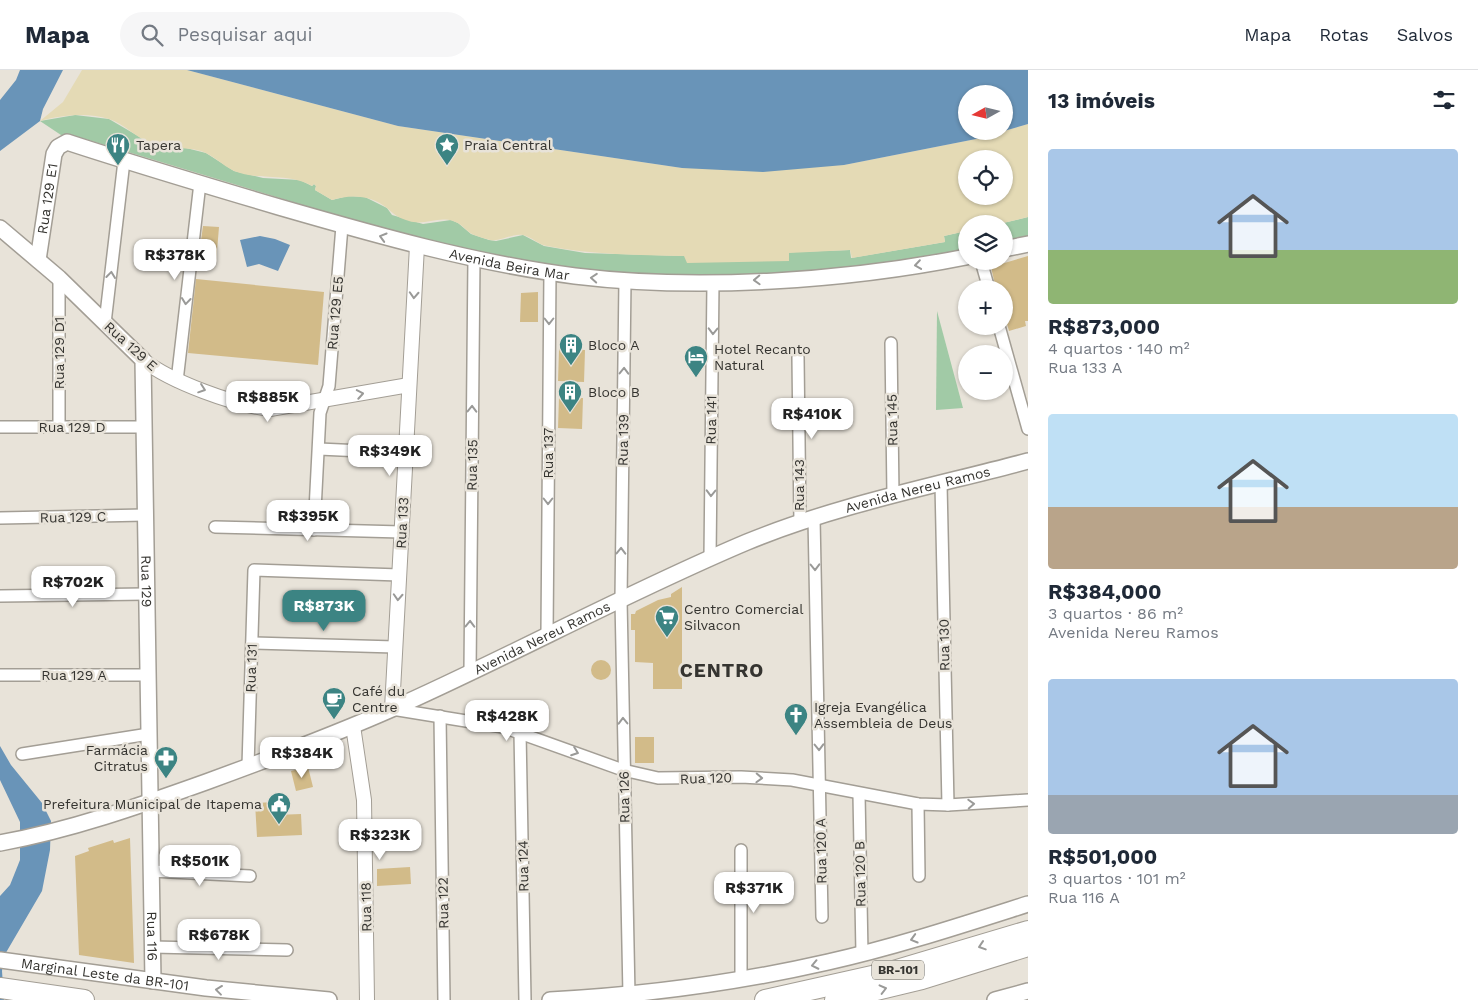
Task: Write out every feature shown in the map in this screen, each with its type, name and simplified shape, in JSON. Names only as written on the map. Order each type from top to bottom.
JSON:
[{"type":"highway","name":"BR-101","points":[[765,1000],[890,972],[1028,931]]},
{"type":"highway","name":"BR-101","points":[[835,1000],[922,979],[1028,946]]},
{"type":"highway","points":[[0,988],[84,1000]]},
{"type":"main road","name":"Avenida Beira Mar","points":[[67,142],[124,161],[342,226],[416,246],[550,272],[625,280],[713,282],[826,277],[958,258]]},
{"type":"main road","name":"Rua 129 E1","points":[[38,260],[54,154],[58,147],[67,142]]},
{"type":"main road","name":"Rua 129 E","points":[[0,228],[59,278],[143,360]]},
{"type":"main road","points":[[1013,247],[1028,244]]},
{"type":"main road","name":"Rua 129","points":[[143,360],[150,802]]},
{"type":"main road","name":"Avenida Nereu Ramos","points":[[6,842],[60,829],[150,802],[352,726],[392,709],[710,558],[807,520],[1028,461]]},
{"type":"main road","name":"Rua 116","points":[[150,802],[153,980]]},
{"type":"main road","points":[[550,1000],[629,995],[741,980],[862,954],[1028,904]]},
{"type":"main road","name":"Marginal Leste da BR-101","points":[[0,960],[260,994],[329,1000]]},
{"type":"main road","points":[[995,1000],[1025,995]]},
{"type":"street","points":[[105,323],[124,161]]},
{"type":"street","points":[[177,381],[200,183]]},
{"type":"street","name":"Rua 129 E5","points":[[314,530],[320,414],[329,386],[342,226]]},
{"type":"street","name":"Rua 133","points":[[392,709],[416,246]]},
{"type":"street","name":"Rua 135","points":[[470,672],[474,258]]},
{"type":"street","name":"Rua 137","points":[[547,634],[550,272]]},
{"type":"street","name":"Rua 129 D1","points":[[59,278],[59,427]]},
{"type":"street","name":"Rua 139","points":[[621,600],[625,280]]},
{"type":"street","name":"Rua 141","points":[[710,558],[713,282]]},
{"type":"street","points":[[1002,335],[1028,429]]},
{"type":"street","name":"Rua 145","points":[[891,343],[893,496]]},
{"type":"street","name":"Rua 143","points":[[798,357],[819,784]]},
{"type":"street","name":"Rua 129 E","points":[[143,360],[177,381],[261,408],[277,408],[409,385]]},
{"type":"street","name":"Rua 129 D","points":[[0,427],[144,427]]},
{"type":"street","points":[[319,449],[406,453]]},
{"type":"street","name":"Rua 130","points":[[941,484],[948,805]]},
{"type":"street","name":"Rua 129 C","points":[[0,518],[145,515]]},
{"type":"street","points":[[215,527],[401,532]]},
{"type":"street","name":"Rua 131","points":[[248,766],[254,570],[399,576]]},
{"type":"street","points":[[0,596],[146,594]]},
{"type":"street","name":"Rua 126","points":[[621,600],[629,995]]},
{"type":"street","points":[[252,643],[395,648]]},
{"type":"street","name":"Rua 129 A","points":[[0,675],[148,675]]},
{"type":"street","name":"Rua 120","points":[[392,709],[440,716],[520,732],[624,770],[671,779],[768,778],[819,784],[858,794],[918,804],[948,805],[1028,800]]},
{"type":"street","name":"Rua 122","points":[[440,716],[444,1000]]},
{"type":"street","name":"Rua 118","points":[[352,726],[364,800],[367,1000]]},
{"type":"street","name":"Rua 124","points":[[520,732],[525,1000]]},
{"type":"street","points":[[22,754],[149,734]]},
{"type":"street","name":"Rua 120 A","points":[[819,784],[822,917]]},
{"type":"street","name":"Rua 120 B","points":[[858,794],[862,954]]},
{"type":"street","points":[[918,804],[919,876]]},
{"type":"street","points":[[741,850],[741,980]]},
{"type":"street","points":[[151,871],[250,876]]},
{"type":"street","points":[[152,946],[287,950]]},
{"type":"green space","points":[[75,115],[109,119],[150,143],[165,148],[182,147],[206,153],[234,171],[263,178],[300,180],[312,186],[314,184],[316,186],[315,190],[332,200],[348,196],[365,197],[387,208],[392,215],[423,224],[451,220],[458,223],[471,234],[489,240],[496,241],[523,235],[544,246],[585,253],[684,256],[850,250],[851,258],[945,242],[944,236],[958,233],[958,252],[827,272],[694,276],[585,271],[470,251],[415,239],[85,139],[61,135],[40,121]]},
{"type":"green space","points":[[1028,217],[1028,238],[1013,241],[1013,221]]},
{"type":"green space","points":[[937,311],[958,389],[958,400],[961,400],[963,408],[936,410]]},
{"type":"sand","name":"Praia Central","points":[[82,70],[187,70],[398,126],[682,168],[844,165],[971,140],[1013,140],[1013,128],[1028,124],[1028,217],[1013,221],[1013,215],[958,215],[958,233],[944,236],[945,242],[852,258],[850,250],[789,253],[789,261],[687,263],[684,256],[615,254],[564,249],[544,245],[523,235],[490,240],[474,235],[453,221],[415,222],[402,219],[381,204],[368,198],[354,196],[332,200],[315,190],[316,186],[314,184],[312,186],[293,179],[243,174],[234,171],[201,151],[152,144],[109,119],[74,115],[40,121],[63,102]]},
{"type":"water","points":[[20,70],[63,70],[43,109],[40,121],[0,151],[0,100],[16,80]]},
{"type":"water","points":[[187,70],[1028,70],[1028,124],[1013,128],[1013,85],[958,85],[958,140],[971,140],[844,165],[763,172],[682,168],[398,126]]},
{"type":"water","points":[[260,236],[290,245],[278,271],[259,264],[247,267],[240,240]]},
{"type":"water","points":[[0,746],[11,765],[42,803],[51,821],[50,850],[42,891],[4,956],[2,971],[4,1000],[0,1000],[0,896],[10,885],[20,860],[20,822],[0,780]]},
{"type":"building","points":[[203,226],[219,227],[216,263],[198,262]]},
{"type":"building","points":[[1028,256],[1028,321],[1025,321],[1026,326],[1013,330],[1013,280],[994,280],[992,270],[1013,270],[1013,260]]},
{"type":"building","points":[[196,279],[324,292],[318,365],[188,353]]},
{"type":"building","points":[[538,292],[538,322],[520,322],[521,293]]},
{"type":"building","name":"Bloco A","points":[[559,349],[585,350],[584,382],[558,381]]},
{"type":"building","name":"Bloco B","points":[[559,397],[583,398],[582,429],[558,428]]},
{"type":"building","name":"Centro Comercial Silvacon","points":[[682,587],[682,689],[653,689],[653,663],[635,662],[635,630],[631,630],[631,614],[635,614],[636,611],[658,600],[671,597],[671,594]]},
{"type":"building","points":[[601,660],[608,663],[611,670],[608,677],[601,680],[594,677],[591,670],[594,663]]},
{"type":"building","points":[[635,737],[654,737],[654,763],[635,763]]},
{"type":"building","points":[[308,767],[313,787],[296,791],[291,771]]},
{"type":"building","name":"Prefeitura Municipal de Itapema","points":[[275,802],[276,815],[301,814],[302,835],[257,837],[255,803]]},
{"type":"building","points":[[130,838],[134,963],[79,955],[75,856],[89,851],[88,848],[113,840],[114,843]]},
{"type":"building","points":[[410,867],[411,884],[377,886],[377,869]]},
{"type":"place","name":"Tapera","points":[[118,166]]},
{"type":"place","name":"Praia Central","points":[[447,166]]},
{"type":"place","name":"Bloco A","points":[[571,366]]},
{"type":"place","name":"Hotel Recanto Natural","points":[[696,378]]},
{"type":"place","name":"Bloco B","points":[[570,413]]},
{"type":"place","name":"Centro Comercial Silvacon","points":[[667,638]]},
{"type":"place","name":"Café du Centre","points":[[334,720]]},
{"type":"place","name":"Igreja Evangélica Assembleia de Deus","points":[[796,736]]},
{"type":"place","name":"Farmácia Citratus","points":[[166,779]]},
{"type":"place","name":"Prefeitura Municipal de Itapema","points":[[279,825]]},
{"type":"district","name":"CENTRO","points":[[722,670]]}]
